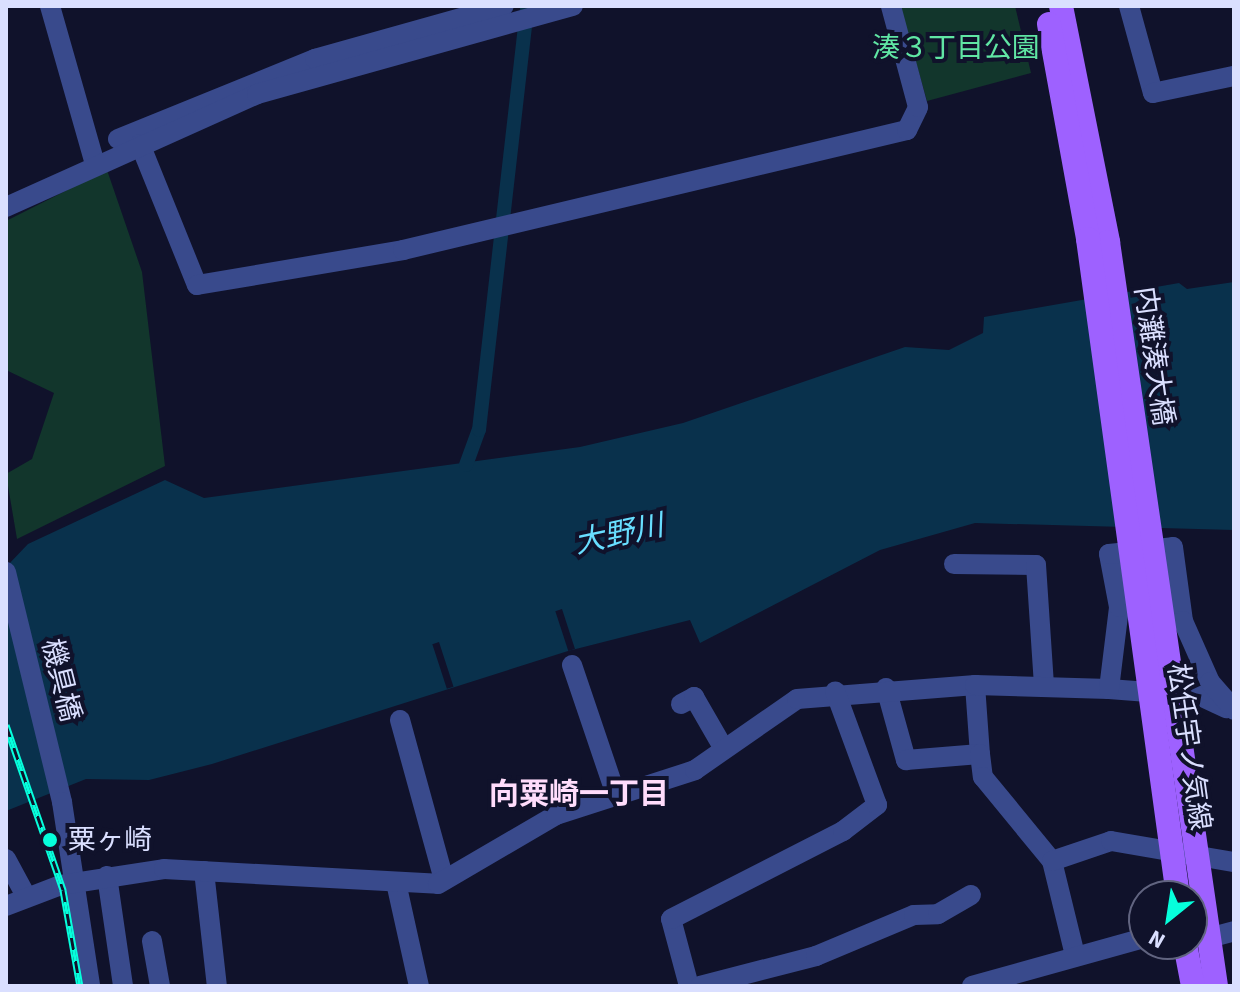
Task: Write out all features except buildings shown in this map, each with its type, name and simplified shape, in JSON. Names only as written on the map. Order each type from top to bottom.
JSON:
[{"type":"main road","points":[[1045,6],[1077,120]]},
{"type":"main road","points":[[1061,6],[1077,120]]},
{"type":"main road","name":"内灘湊大橋","points":[[1077,120],[1148,605]]},
{"type":"main road","name":"松任宇ノ気線","points":[[1148,605],[1186,880]]},
{"type":"main road","name":"松任宇ノ気線","points":[[1180,880],[1183,853]]},
{"type":"main road","name":"松任宇ノ気線","points":[[1193,986],[1194,960]]},
{"type":"main road","name":"松任宇ノ気線","points":[[1204,960],[1216,986]]},
{"type":"street","points":[[50,6],[94,157]]},
{"type":"street","points":[[140,144],[197,285],[486,233],[907,130],[918,107],[891,6]]},
{"type":"street","points":[[1129,6],[1153,93],[1234,76]]},
{"type":"street","points":[[6,191],[94,157],[315,59],[507,14],[539,15],[566,7]]},
{"type":"street","points":[[6,207],[94,157],[140,144],[312,76],[507,14]]},
{"type":"street","points":[[1109,689],[1119,607],[1109,554],[1173,547],[1183,621],[1205,689],[1231,710]]},
{"type":"street","points":[[954,564],[1036,565],[1044,685]]},
{"type":"street","name":"機具橋","points":[[6,572],[62,802],[90,986]]},
{"type":"street","points":[[572,665],[617,798]]},
{"type":"street","points":[[975,685],[983,777],[1052,861],[1075,955]]},
{"type":"street","points":[[6,906],[26,896],[107,876],[204,871],[397,887],[444,880],[556,815],[674,780],[797,699],[835,691],[975,685],[1044,685],[1162,694],[1205,689]]},
{"type":"street","points":[[886,688],[906,760],[980,754]]},
{"type":"street","points":[[689,986],[671,919],[843,831],[877,805],[835,691]]},
{"type":"street","points":[[681,704],[694,697],[724,749]]},
{"type":"street","points":[[400,720],[444,880]]},
{"type":"street","points":[[1052,861],[1111,841],[1234,862]]},
{"type":"street","points":[[6,859],[26,896]]},
{"type":"street","points":[[204,871],[217,986]]},
{"type":"street","points":[[107,876],[123,986]]},
{"type":"street","points":[[397,887],[419,986]]},
{"type":"street","points":[[700,986],[816,956],[914,915],[938,914],[971,895]]},
{"type":"street","points":[[1208,936],[1234,931]]},
{"type":"street","points":[[152,941],[160,986]]},
{"type":"street","points":[[969,985],[1128,942]]},
{"type":"green space","name":"湊３丁目公園","points":[[900,6],[1015,6],[1031,73],[927,101]]},
{"type":"green space","points":[[107,170],[142,272],[165,466],[17,539],[6,474],[32,459],[54,393],[6,370],[6,221]]},
{"type":"water","name":"大野川","points":[[1234,282],[1234,530],[975,523],[880,550],[700,643],[690,620],[568,651],[212,764],[149,780],[86,779],[6,811],[6,567],[28,544],[165,480],[204,498],[580,447],[683,423],[905,347],[949,350],[983,333],[984,317],[1179,283],[1187,289]]},
{"type":"pier","points":[[562,609],[575,649],[568,651],[555,611]]},
{"type":"pier","points":[[439,642],[454,687],[447,689],[432,644]]},
{"type":"waterway","points":[[466,465],[479,430],[527,6]]},
{"type":"railway","points":[[6,725],[63,890],[80,986]]},
{"type":"place","name":"粟ヶ崎","points":[[50,840]]},
{"type":"district","name":"向粟崎一丁目","points":[[579,795]]}]
